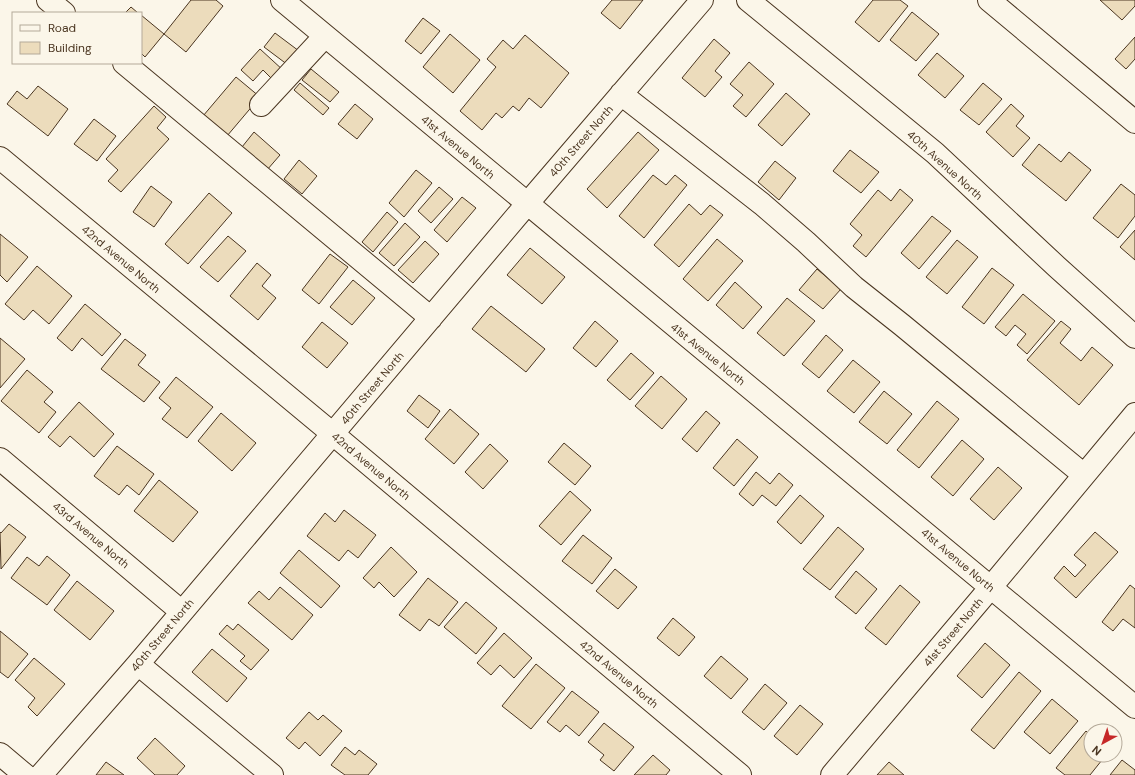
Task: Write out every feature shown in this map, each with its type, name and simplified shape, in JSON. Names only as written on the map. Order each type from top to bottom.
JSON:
[{"type":"street","points":[[48,0],[63,12]]},
{"type":"street","name":"41st Avenue North","points":[[282,0],[1135,707]]},
{"type":"street","name":"40th Street North","points":[[41,775],[138,664],[527,204],[702,0]]},
{"type":"street","name":"40th Avenue North","points":[[748,0],[935,153],[1056,267],[1135,337]]},
{"type":"street","points":[[989,0],[1135,122]]},
{"type":"street","points":[[262,105],[325,36]]},
{"type":"street","points":[[125,64],[431,318]]},
{"type":"street","points":[[621,94],[762,204],[806,242],[854,287],[1084,475]]},
{"type":"street","name":"42nd Avenue North","points":[[0,158],[333,434],[740,775]]},
{"type":"street","name":"41st Street North","points":[[832,775],[1135,414]]},
{"type":"street","name":"43rd Avenue North","points":[[0,459],[182,612]]},
{"type":"street","points":[[138,664],[272,775]]},
{"type":"street","points":[[0,754],[25,775]]},
{"type":"building","points":[[191,0],[216,0],[223,6],[186,52],[164,34]]},
{"type":"building","points":[[612,0],[643,0],[620,29],[601,13]]},
{"type":"building","points":[[873,0],[900,0],[908,6],[879,42],[855,22]]},
{"type":"building","points":[[1100,0],[1135,0],[1135,6],[1122,20]]},
{"type":"building","points":[[131,7],[137,12],[126,12]]},
{"type":"building","points":[[912,12],[939,34],[916,61],[890,40]]},
{"type":"building","points":[[142,16],[164,34],[145,57],[142,54]]},
{"type":"building","points":[[423,18],[440,31],[421,54],[405,41]]},
{"type":"building","points":[[275,33],[299,51],[288,65],[264,47]]},
{"type":"building","points":[[450,34],[480,60],[453,93],[423,67]]},
{"type":"building","points":[[525,35],[569,73],[541,108],[529,98],[519,111],[513,106],[502,118],[496,113],[482,130],[460,111],[496,67],[487,59],[503,40],[513,49]]},
{"type":"building","points":[[1135,37],[1135,59],[1126,69],[1115,59]]},
{"type":"building","points":[[714,39],[730,53],[715,71],[722,77],[705,97],[682,78]]},
{"type":"building","points":[[260,49],[284,71],[274,81],[263,70],[253,81],[241,70]]},
{"type":"building","points":[[937,53],[964,76],[945,98],[918,75]]},
{"type":"building","points":[[749,62],[774,84],[746,117],[733,106],[743,95],[730,84]]},
{"type":"building","points":[[311,69],[339,92],[330,102],[302,80]]},
{"type":"building","points":[[236,77],[260,97],[227,136],[203,116]]},
{"type":"building","points":[[300,83],[329,108],[323,115],[294,90]]},
{"type":"building","points":[[983,83],[1002,99],[979,125],[960,110]]},
{"type":"building","points":[[38,86],[68,109],[48,136],[7,104],[17,91],[27,99]]},
{"type":"building","points":[[786,93],[810,114],[782,146],[758,125]]},
{"type":"building","points":[[355,104],[373,119],[357,139],[338,124]]},
{"type":"building","points":[[1011,104],[1024,116],[1016,126],[1030,138],[1013,157],[986,132]]},
{"type":"building","points":[[154,106],[166,117],[157,128],[169,139],[121,192],[108,181],[118,170],[106,159]]},
{"type":"building","points":[[94,119],[116,136],[97,161],[74,144]]},
{"type":"building","points":[[254,132],[280,155],[267,170],[242,147]]},
{"type":"building","points":[[638,132],[659,150],[607,208],[587,189]]},
{"type":"building","points":[[1039,144],[1061,162],[1069,152],[1091,170],[1066,201],[1022,165]]},
{"type":"building","points":[[850,150],[879,172],[861,193],[833,171]]},
{"type":"building","points":[[299,160],[317,176],[302,194],[284,179]]},
{"type":"building","points":[[775,161],[796,178],[779,200],[758,182]]},
{"type":"building","points":[[416,170],[432,183],[404,217],[389,203]]},
{"type":"building","points":[[653,175],[666,185],[675,175],[687,185],[644,238],[619,216]]},
{"type":"building","points":[[1121,184],[1135,195],[1135,216],[1118,238],[1093,218]]},
{"type":"building","points":[[151,186],[172,202],[154,227],[133,212]]},
{"type":"building","points":[[439,187],[453,199],[431,223],[418,211]]},
{"type":"building","points":[[900,189],[913,200],[866,257],[853,246],[862,235],[850,224],[878,190],[891,201]]},
{"type":"building","points":[[209,193],[232,213],[188,264],[165,244]]},
{"type":"building","points":[[462,197],[476,208],[447,242],[434,230]]},
{"type":"building","points":[[689,204],[701,215],[710,205],[723,215],[679,267],[654,245]]},
{"type":"building","points":[[387,212],[398,222],[373,252],[362,242]]},
{"type":"building","points":[[932,216],[951,231],[919,269],[901,253]]},
{"type":"building","points":[[405,223],[420,237],[394,266],[379,253]]},
{"type":"building","points":[[1135,230],[1135,260],[1120,247]]},
{"type":"building","points":[[0,234],[28,257],[7,282],[0,275]]},
{"type":"building","points":[[228,236],[246,251],[218,282],[200,267]]},
{"type":"building","points":[[717,239],[743,261],[708,301],[683,279]]},
{"type":"building","points":[[957,240],[978,257],[947,294],[926,277]]},
{"type":"building","points":[[425,241],[439,254],[413,283],[398,270]]},
{"type":"building","points":[[530,248],[565,277],[542,304],[507,275]]},
{"type":"building","points":[[330,254],[348,267],[319,304],[302,290]]},
{"type":"building","points":[[257,263],[271,275],[262,286],[276,298],[258,320],[230,296]]},
{"type":"building","points":[[37,266],[72,296],[49,324],[33,310],[24,320],[5,304]]},
{"type":"building","points":[[992,268],[1014,285],[984,324],[962,307]]},
{"type":"building","points":[[817,269],[841,289],[823,309],[799,290]]},
{"type":"building","points":[[353,280],[375,298],[352,325],[330,307]]},
{"type":"building","points":[[735,282],[762,307],[743,329],[716,305]]},
{"type":"building","points":[[1023,294],[1055,321],[1027,354],[1017,345],[1026,334],[1015,325],[1006,336],[995,327]]},
{"type":"building","points":[[787,298],[815,321],[784,356],[757,333]]},
{"type":"building","points":[[85,304],[121,334],[102,356],[82,338],[72,351],[57,338]]},
{"type":"building","points":[[491,306],[545,349],[526,372],[472,329]]},
{"type":"building","points":[[595,321],[618,341],[596,367],[573,348]]},
{"type":"building","points":[[1061,321],[1071,329],[1060,343],[1081,361],[1092,347],[1113,365],[1079,405],[1027,360]]},
{"type":"building","points":[[322,322],[348,343],[327,368],[302,347]]},
{"type":"building","points":[[826,335],[843,350],[819,378],[802,364]]},
{"type":"building","points":[[0,338],[25,359],[0,388]]},
{"type":"building","points":[[125,339],[146,355],[138,365],[160,382],[144,402],[101,369]]},
{"type":"building","points":[[631,353],[654,373],[630,400],[607,380]]},
{"type":"building","points":[[853,360],[880,382],[854,413],[827,391]]},
{"type":"building","points":[[27,370],[53,392],[44,402],[56,412],[39,433],[1,401]]},
{"type":"building","points":[[661,376],[687,399],[662,429],[635,406]]},
{"type":"building","points":[[176,377],[213,407],[187,438],[162,419],[171,408],[159,398]]},
{"type":"building","points":[[884,391],[912,414],[887,444],[859,422]]},
{"type":"building","points":[[419,395],[440,411],[428,428],[407,411]]},
{"type":"building","points":[[937,401],[959,419],[919,468],[897,450]]},
{"type":"building","points":[[79,402],[114,434],[94,457],[70,436],[60,447],[48,437]]},
{"type":"building","points":[[450,409],[479,434],[454,464],[425,439]]},
{"type":"building","points":[[706,411],[720,423],[697,452],[682,439]]},
{"type":"building","points":[[221,413],[256,443],[232,471],[198,441]]},
{"type":"building","points":[[737,439],[758,457],[734,486],[713,468]]},
{"type":"building","points":[[962,440],[984,459],[953,496],[931,477]]},
{"type":"building","points":[[564,443],[591,466],[575,485],[548,462]]},
{"type":"building","points":[[490,444],[508,461],[483,489],[465,472]]},
{"type":"building","points":[[117,446],[154,474],[139,495],[127,485],[119,495],[94,476]]},
{"type":"building","points":[[998,467],[1022,488],[994,520],[970,499]]},
{"type":"building","points":[[756,472],[770,484],[779,473],[793,485],[776,506],[762,495],[753,506],[739,494]]},
{"type":"building","points":[[159,480],[198,512],[173,542],[134,511]]},
{"type":"building","points":[[570,491],[591,510],[561,545],[539,526]]},
{"type":"building","points":[[800,495],[824,516],[801,544],[777,522]]},
{"type":"building","points":[[344,510],[376,535],[358,558],[348,550],[339,561],[307,536],[325,513],[335,522]]},
{"type":"building","points":[[9,524],[26,537],[1,569],[0,532],[1,533]]},
{"type":"building","points":[[838,527],[864,549],[830,590],[803,569]]},
{"type":"building","points":[[1095,532],[1118,552],[1076,598],[1054,578],[1064,566],[1075,577],[1086,565],[1074,555]]},
{"type":"building","points":[[583,535],[612,558],[592,584],[562,561]]},
{"type":"building","points":[[391,547],[417,572],[394,597],[379,582],[374,588],[363,578]]},
{"type":"building","points":[[299,550],[340,586],[321,608],[280,573]]},
{"type":"building","points":[[47,556],[70,575],[47,605],[11,578],[27,557],[39,566]]},
{"type":"building","points":[[615,569],[637,587],[618,609],[596,591]]},
{"type":"building","points":[[856,571],[877,589],[856,614],[835,597]]},
{"type":"building","points":[[428,578],[458,602],[439,626],[429,619],[420,631],[399,615]]},
{"type":"building","points":[[77,581],[114,611],[90,640],[54,610]]},
{"type":"building","points":[[900,585],[920,602],[886,645],[865,628]]},
{"type":"building","points":[[1130,585],[1135,589],[1135,628],[1123,619],[1113,631],[1102,622]]},
{"type":"building","points":[[280,587],[313,615],[292,640],[248,603],[259,591],[269,600]]},
{"type":"building","points":[[466,602],[497,628],[476,654],[444,627]]},
{"type":"building","points":[[673,618],[695,637],[679,656],[657,638]]},
{"type":"building","points":[[238,624],[269,650],[251,670],[240,661],[245,656],[219,634],[227,625],[233,630]]},
{"type":"building","points":[[0,631],[28,654],[8,678],[0,672]]},
{"type":"building","points":[[504,633],[532,658],[514,678],[500,665],[491,675],[477,663]]},
{"type":"building","points":[[985,643],[1010,665],[982,698],[957,676]]},
{"type":"building","points":[[212,649],[247,678],[227,702],[192,672]]},
{"type":"building","points":[[721,656],[748,679],[731,699],[704,676]]},
{"type":"building","points":[[34,658],[65,684],[37,716],[28,707],[35,698],[15,680]]},
{"type":"building","points":[[536,664],[565,688],[531,729],[502,706]]},
{"type":"building","points":[[1019,672],[1041,691],[994,749],[971,730]]},
{"type":"building","points":[[765,684],[787,703],[764,730],[742,712]]},
{"type":"building","points":[[572,691],[599,712],[579,736],[566,725],[560,732],[547,722]]},
{"type":"building","points":[[1052,699],[1078,721],[1050,754],[1024,732]]},
{"type":"building","points":[[800,705],[823,724],[797,755],[774,736]]},
{"type":"building","points":[[309,712],[318,720],[323,715],[342,731],[320,756],[305,742],[299,749],[286,738]]},
{"type":"building","points":[[604,723],[634,747],[614,771],[600,760],[604,755],[588,742]]},
{"type":"building","points":[[1083,735],[1083,763],[1100,763],[1090,775],[1065,775],[1056,768]]},
{"type":"building","points":[[155,738],[185,766],[177,775],[155,775],[137,758]]},
{"type":"building","points":[[345,747],[355,755],[359,750],[377,764],[368,775],[345,775],[331,765]]},
{"type":"building","points":[[653,755],[670,770],[666,775],[634,775]]},
{"type":"building","points":[[1123,761],[1135,770],[1135,775],[1110,775],[1120,763],[1123,763]]},
{"type":"building","points":[[106,762],[124,775],[96,775]]},
{"type":"building","points":[[889,762],[904,775],[877,775]]}]
